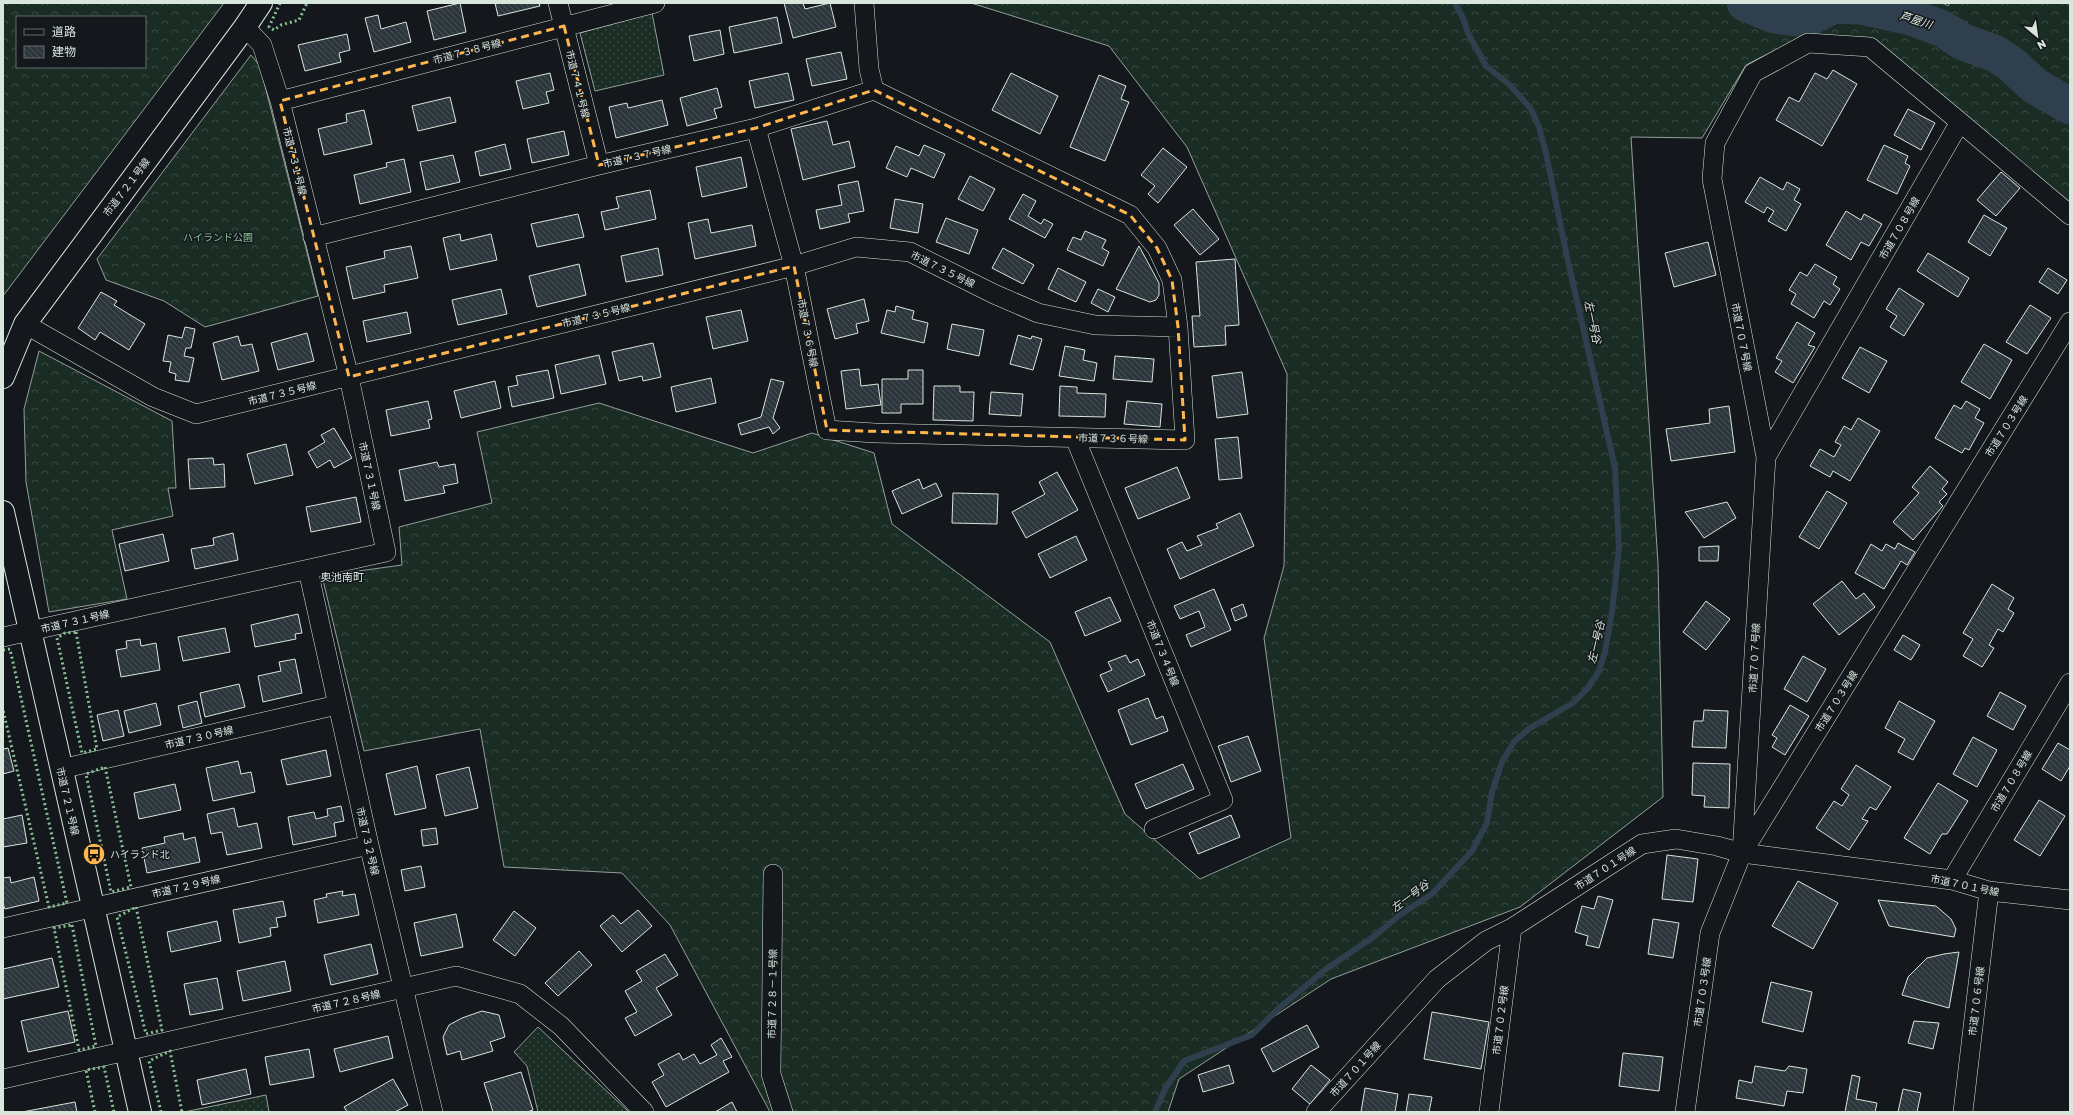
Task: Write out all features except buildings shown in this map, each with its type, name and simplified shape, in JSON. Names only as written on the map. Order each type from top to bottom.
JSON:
[{"type":"street","name":"市道７２１号線","points":[[3,377],[25,324],[245,27],[261,3]]},
{"type":"street","name":"市道７４１号線","points":[[558,3],[599,165]]},
{"type":"street","name":"市道７３８号線","points":[[280,101],[655,3]]},
{"type":"street","points":[[864,3],[869,69],[874,90]]},
{"type":"street","name":"市道７３１号線","points":[[3,637],[386,552],[349,377],[280,101],[262,45],[245,27]]},
{"type":"street","name":"市道７０７号線","points":[[1742,853],[1766,457],[1712,179],[1715,143],[1753,73],[1808,43],[1870,47],[1960,122]]},
{"type":"street","name":"市道７３７号線","points":[[313,237],[599,165],[756,128],[874,90]]},
{"type":"street","name":"市道７３６号線","points":[[756,128],[794,266],[827,430],[875,434],[1185,440],[1178,326],[1172,280],[1157,248],[1130,215],[874,90]]},
{"type":"street","points":[[1960,122],[2070,215]]},
{"type":"street","name":"市道７０８号線","points":[[1766,457],[1960,122]]},
{"type":"street","name":"市道７３５号線","points":[[25,324],[153,397],[196,414],[794,266],[856,247],[910,252],[994,294],[1038,313],[1095,325],[1178,326]]},
{"type":"street","name":"市道７０３号線","points":[[1685,1112],[1710,933],[1742,853],[2070,322]]},
{"type":"street","name":"市道７３４号線","points":[[1075,438],[1223,800],[1154,829]]},
{"type":"street","name":"市道７２１号線","points":[[3,512],[140,1112]]},
{"type":"street","name":"市道７３２号線","points":[[308,570],[369,844],[433,1112]]},
{"type":"street","name":"市道７０８号線","points":[[1952,880],[2070,683]]},
{"type":"street","name":"市道７３０号線","points":[[61,769],[337,705]]},
{"type":"street","name":"市道７０１号線","points":[[1316,1112],[1437,979],[1486,941],[1512,928],[1642,844],[1676,839],[1717,846],[1742,853],[1952,880],[1989,891],[2070,900]]},
{"type":"street","name":"市道７２９号線","points":[[3,928],[369,844]]},
{"type":"street","name":"市道７２８－１号線","points":[[773,874],[771,1074],[783,1112]]},
{"type":"street","name":"市道７０６号線","points":[[1963,1112],[1989,891]]},
{"type":"street","name":"市道７０２号線","points":[[1488,1112],[1512,928]]},
{"type":"street","name":"市道７２８号線","points":[[3,1079],[456,976],[520,994],[561,1026],[644,1112]]},
{"type":"highlighted area","points":[[564,26],[599,165],[756,128],[874,90],[1130,215],[1157,248],[1172,280],[1178,327],[1185,440],[827,430],[794,266],[349,377],[280,101]]},
{"type":"green space","points":[[3,3],[224,3],[3,296]]},
{"type":"green space","points":[[971,3],[1943,3],[1948,6],[1950,3],[2070,3],[2070,202],[1870,38],[1803,36],[1746,65],[1702,138],[1631,137],[1658,564],[1663,797],[1520,907],[1331,979],[1179,1079],[1168,1112],[770,1112],[670,925],[622,873],[504,867],[480,729],[364,751],[322,576],[402,565],[399,527],[492,503],[477,432],[599,403],[753,453],[812,433],[874,453],[892,524],[1050,642],[1125,814],[1200,879],[1291,838],[1264,638],[1284,566],[1287,374],[1187,147],[1109,46]]},
{"type":"green space","points":[[652,13],[664,75],[595,91],[580,33]]},
{"type":"green space","name":"ハイランド公園","points":[[251,55],[260,66],[318,296],[205,327],[164,301],[106,280],[97,259]]},
{"type":"green space","points":[[39,351],[172,421],[176,488],[168,488],[173,516],[112,530],[127,599],[49,612],[26,482],[24,409]]},
{"type":"green space","points":[[538,1027],[629,1112],[538,1112],[527,1066],[514,1052]]},
{"type":"green space","points":[[266,1095],[269,1112],[184,1112]]},
{"type":"waterway","name":"左一号谷","points":[[1155,1112],[1165,1089],[1184,1061],[1252,1035],[1278,1009],[1326,969],[1372,938],[1401,914],[1432,894],[1472,851],[1487,823],[1492,792],[1502,762],[1514,742],[1530,728],[1573,703],[1588,688],[1599,671],[1605,652],[1612,612],[1619,548],[1615,468],[1567,257],[1546,153],[1539,127],[1531,109],[1510,85],[1486,66],[1468,33],[1463,18],[1455,3]]},
{"type":"waterway","name":"芦屋川","points":[[1745,3],[1774,15],[1796,18],[1812,16],[1834,5],[1860,6],[1911,17],[1943,29],[1963,42],[1994,53],[2011,64],[2035,86],[2070,106]]},
{"type":"hedge","points":[[280,3],[269,27],[274,30],[281,25],[299,20],[307,3]]},
{"type":"hedge","points":[[76,632],[97,749],[82,753],[57,638],[65,633],[76,632]]},
{"type":"hedge","points":[[3,650],[10,649],[67,903],[49,907],[3,710]]},
{"type":"hedge","points":[[105,767],[131,887],[111,892],[86,774],[105,767]]},
{"type":"hedge","points":[[136,907],[162,1030],[146,1034],[117,917],[136,907]]},
{"type":"hedge","points":[[72,925],[96,1046],[79,1050],[54,928],[72,925]]},
{"type":"hedge","points":[[161,1112],[149,1061],[170,1051],[182,1112]]},
{"type":"hedge","points":[[95,1112],[86,1070],[104,1067],[114,1112]]},
{"type":"place","name":"ハイランド北","points":[[94,854]]},
{"type":"district","name":"奥池南町","points":[[342,577]]}]
